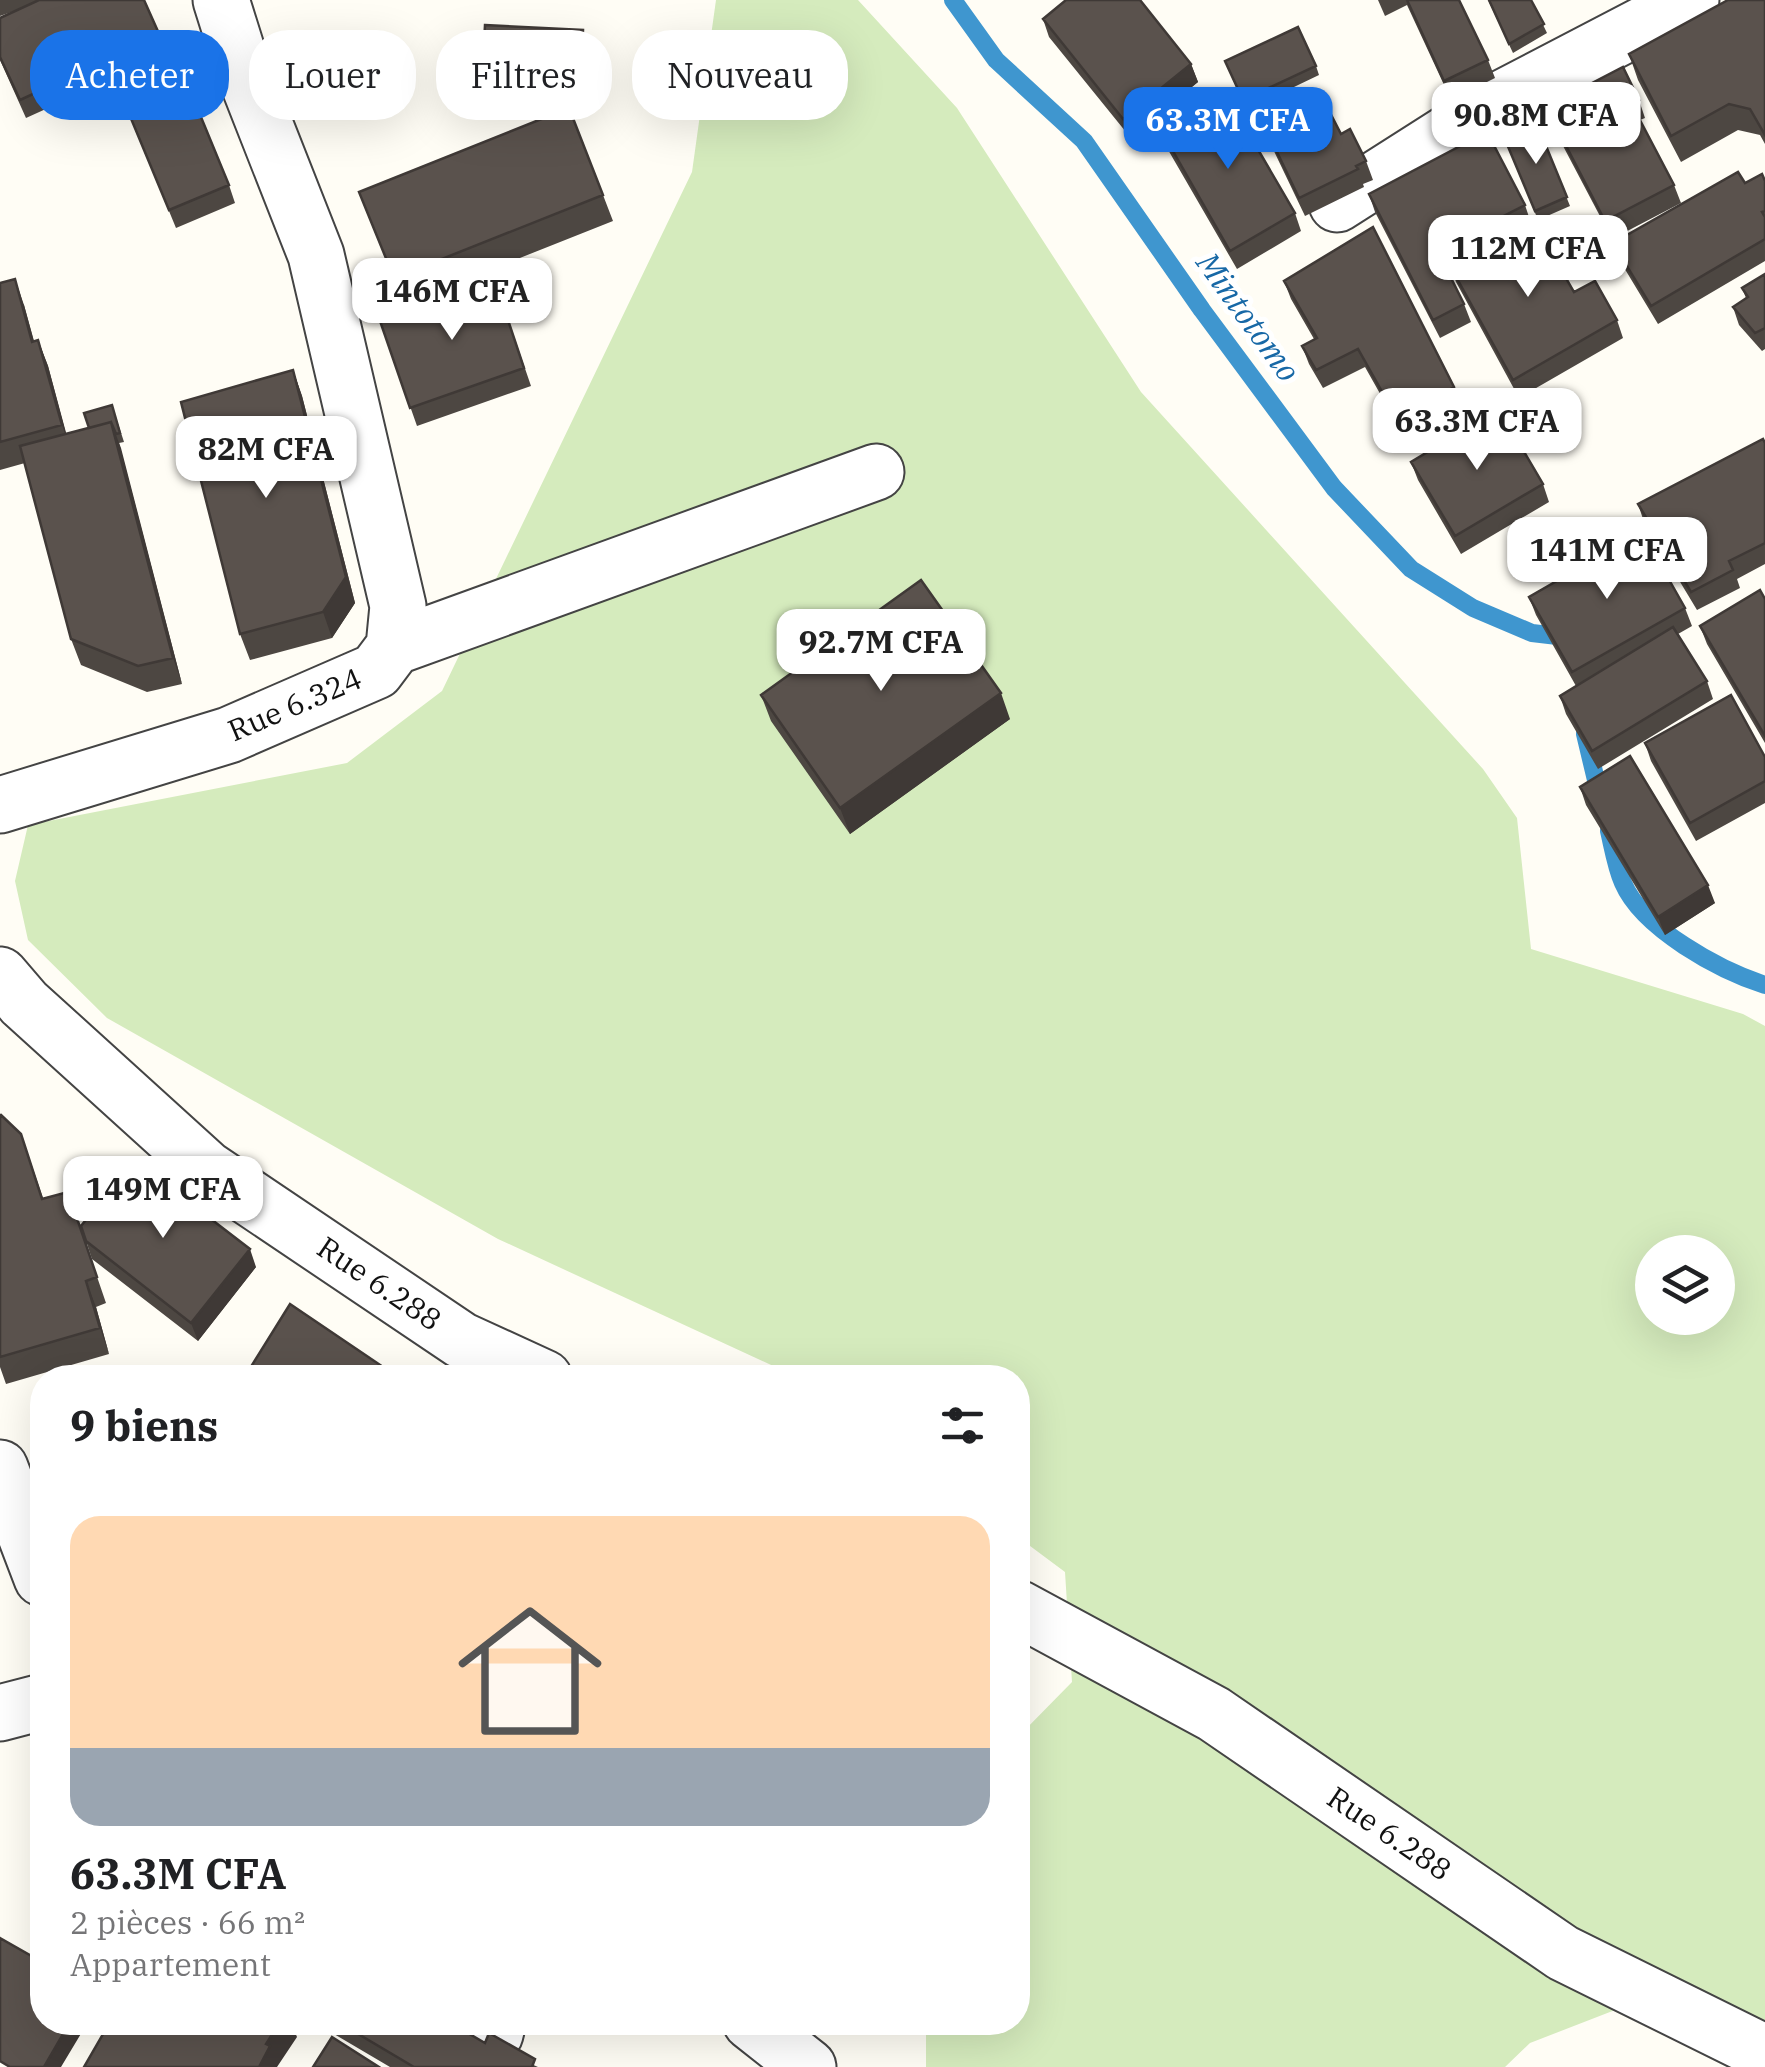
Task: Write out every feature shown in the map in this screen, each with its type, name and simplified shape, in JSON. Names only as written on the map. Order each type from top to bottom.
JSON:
[{"type":"street","name":"Rue 6.324","points":[[0,805],[229,735],[376,671],[394,647],[398,606],[316,255],[242,67],[221,0]]},
{"type":"street","points":[[1338,204],[1506,97],[1692,0]]},
{"type":"street","points":[[394,647],[876,472]]},
{"type":"street","name":"Rue 6.288","points":[[0,975],[24,1003],[207,1169],[461,1340],[516,1365]]},
{"type":"street","points":[[0,1468],[30,1547]]},
{"type":"street","name":"Rue 6.288","points":[[1030,1614],[1214,1714],[1564,1953],[1765,2053]]},
{"type":"street","points":[[0,1713],[30,1705]]},
{"type":"street","points":[[767,2035],[808,2067]]},
{"type":"green space","points":[[716,0],[858,0],[957,108],[1141,392],[1483,769],[1517,818],[1531,949],[1743,1014],[1765,1026],[1765,2027],[1628,2005],[1530,2043],[1505,2067],[926,2067],[926,2035],[1030,2035],[1030,1725],[1072,1682],[1065,1572],[1030,1546],[1030,1365],[771,1365],[498,1239],[107,1018],[28,940],[15,881],[28,825],[347,763],[442,691],[692,172],[699,120],[848,120],[848,30],[712,30]]},
{"type":"building","points":[[39,0],[144,0],[157,30],[30,30],[30,95],[20,100],[0,57],[0,18]]},
{"type":"building","points":[[1066,0],[1140,0],[1191,64],[1123,119],[1043,19]]},
{"type":"building","points":[[1407,0],[1459,0],[1488,60],[1444,81]]},
{"type":"building","points":[[1489,0],[1531,0],[1544,24],[1509,44]]},
{"type":"building","points":[[1728,0],[1765,0],[1765,135],[1750,109],[1729,104],[1671,136],[1629,54]]},
{"type":"building","points":[[485,25],[583,30],[485,30]]},
{"type":"building","points":[[1298,27],[1316,66],[1243,100],[1225,61]]},
{"type":"building","points":[[1623,67],[1639,100],[1631,103],[1674,185],[1605,221],[1546,107]]},
{"type":"building","points":[[1225,93],[1295,213],[1230,251],[1161,130]]},
{"type":"building","points":[[1324,101],[1341,134],[1350,129],[1366,161],[1356,166],[1358,169],[1299,198],[1266,129]]},
{"type":"building","points":[[132,120],[202,120],[229,185],[169,210]]},
{"type":"building","points":[[539,120],[574,120],[603,195],[394,278],[359,192]]},
{"type":"building","points":[[1537,124],[1567,197],[1535,211],[1504,137]]},
{"type":"building","points":[[1487,132],[1525,205],[1437,250],[1464,304],[1433,320],[1369,194]]},
{"type":"building","points":[[1738,172],[1745,183],[1762,174],[1765,181],[1765,239],[1651,306],[1613,243]]},
{"type":"building","points":[[1532,219],[1574,292],[1595,281],[1617,320],[1513,380],[1449,264]]},
{"type":"building","points":[[1373,227],[1454,387],[1398,420],[1358,349],[1316,370],[1302,346],[1317,338],[1284,281]]},
{"type":"building","points":[[1765,274],[1765,328],[1755,333],[1733,307],[1748,297],[1742,288]]},
{"type":"building","points":[[494,278],[524,368],[410,408],[379,318]]},
{"type":"building","points":[[15,279],[32,342],[38,340],[62,425],[0,442],[0,283]]},
{"type":"building","points":[[293,370],[346,577],[323,612],[240,634],[181,402]]},
{"type":"building","points":[[112,405],[120,433],[116,434],[111,422],[89,428],[84,413]]},
{"type":"building","points":[[1499,409],[1543,484],[1455,536],[1411,462]]},
{"type":"building","points":[[111,422],[173,658],[138,666],[71,639],[20,446]]},
{"type":"building","points":[[1763,439],[1765,543],[1729,561],[1733,570],[1691,592],[1638,504]]},
{"type":"building","points":[[1642,532],[1685,608],[1572,672],[1529,597]]},
{"type":"building","points":[[921,580],[1001,693],[840,808],[761,695]]},
{"type":"building","points":[[1760,590],[1765,599],[1765,736],[1700,626]]},
{"type":"building","points":[[1673,627],[1707,681],[1592,751],[1560,696]]},
{"type":"building","points":[[1731,695],[1765,757],[1765,781],[1690,823],[1645,743]]},
{"type":"building","points":[[1630,756],[1708,885],[1658,917],[1580,787]]},
{"type":"building","points":[[0,1116],[21,1134],[42,1199],[68,1192],[97,1277],[86,1281],[100,1328],[0,1357]]},
{"type":"building","points":[[134,1160],[250,1249],[191,1323],[86,1241],[81,1226]]},
{"type":"building","points":[[290,1304],[380,1365],[252,1365]]},
{"type":"building","points":[[0,1938],[30,1955],[30,2035],[62,2035],[44,2067],[10,2067],[0,2061]]},
{"type":"building","points":[[102,2035],[272,2035],[259,2067],[84,2067]]},
{"type":"building","points":[[360,2035],[471,2035],[485,2043],[488,2035],[493,2035],[535,2059],[532,2067],[414,2067]]},
{"type":"building","points":[[332,2037],[379,2067],[313,2067]]},
{"type":"waterway","name":"Mintotomo","points":[[953,0],[996,60],[1084,141],[1202,310],[1334,488],[1411,569],[1473,608],[1532,633],[1566,637]]},
{"type":"waterway","name":"Mintotomo","points":[[1585,734],[1601,801]]},
{"type":"waterway","name":"Mintotomo","points":[[1609,831],[1623,883],[1647,916],[1684,946],[1765,985]]}]
